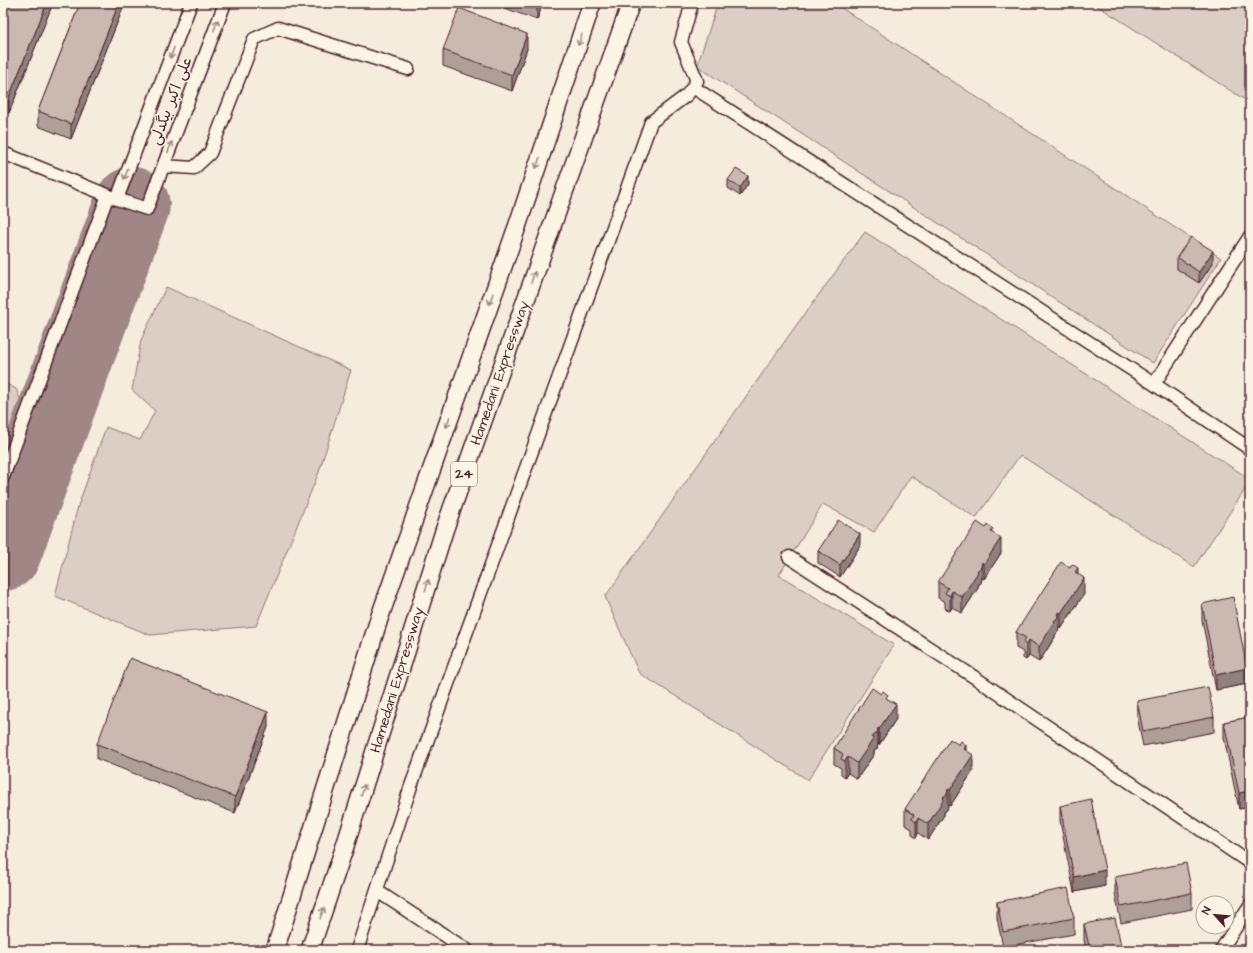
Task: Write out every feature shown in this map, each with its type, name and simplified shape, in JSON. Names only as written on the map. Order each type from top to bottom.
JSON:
[{"type":"highway","name":"24","points":[[275,950],[379,619],[518,224],[592,3]]},
{"type":"highway","name":"Hamedani Expressway","points":[[310,950],[345,846],[444,531],[631,3]]},
{"type":"lane","name":"علی اکبر بیگدلی","points":[[3,477],[112,197],[191,3]]},
{"type":"lane","name":"علی اکبر بیگدلی","points":[[112,197],[147,209],[224,3]]},
{"type":"lane","points":[[357,950],[414,779],[651,122],[686,95],[697,81],[682,42],[692,3]]},
{"type":"lane","points":[[163,166],[194,168],[210,153],[254,39],[278,28],[408,69]]},
{"type":"lane","points":[[696,89],[1154,384],[1250,449]]},
{"type":"lane","points":[[3,152],[112,197]]},
{"type":"lane","points":[[1154,384],[1250,236]]},
{"type":"lane","points":[[789,557],[974,676],[1250,863]]},
{"type":"lane","points":[[377,891],[467,950]]},
{"type":"lane","points":[[1220,950],[1250,905]]},
{"type":"shaded area","points":[[718,3],[834,3],[1221,258],[1153,363],[697,66]]},
{"type":"shaded area","points":[[1093,3],[1250,3],[1250,103]]},
{"type":"shaded area","points":[[865,232],[1250,479],[1250,482],[1194,567],[1020,455],[976,518],[911,476],[874,532],[823,504],[779,575],[894,645],[808,780],[639,673],[605,597],[795,327]]},
{"type":"shaded area","points":[[166,287],[351,370],[319,472],[256,626],[150,635],[55,596],[78,506],[106,427],[140,440],[155,411],[132,390],[141,340]]},
{"type":"shaded area","points":[[3,382],[16,389],[22,404],[3,455]]},
{"type":"building","points":[[8,3],[47,3],[9,97],[3,95],[3,16]]},
{"type":"building","points":[[80,3],[119,3],[71,124],[38,111]]},
{"type":"building","points":[[459,8],[527,34],[512,75],[443,50]]},
{"type":"building","points":[[736,169],[748,176],[740,188],[728,180]]},
{"type":"building","points":[[1191,237],[1213,251],[1199,272],[1177,257]]},
{"type":"building","points":[[838,520],[860,534],[840,565],[818,551]]},
{"type":"building","points":[[977,522],[986,528],[988,525],[993,529],[991,532],[1001,538],[984,564],[982,562],[981,567],[977,571],[978,572],[962,597],[952,591],[950,596],[945,593],[948,588],[938,582]]},
{"type":"building","points":[[1061,562],[1070,568],[1072,564],[1078,568],[1075,572],[1084,578],[1061,613],[1059,612],[1058,617],[1054,621],[1055,622],[1039,647],[1029,640],[1026,645],[1023,642],[1026,638],[1016,632]]},
{"type":"building","points":[[1233,597],[1247,668],[1216,675],[1202,604]]},
{"type":"building","points":[[130,658],[268,712],[235,797],[97,744]]},
{"type":"building","points":[[1208,687],[1214,717],[1143,731],[1137,701]]},
{"type":"building","points":[[872,688],[881,694],[883,691],[888,695],[886,698],[896,704],[879,729],[878,728],[877,733],[872,737],[874,738],[857,763],[848,757],[845,761],[841,759],[843,754],[834,748]]},
{"type":"building","points":[[1250,717],[1250,791],[1239,793],[1224,722]]},
{"type":"building","points":[[950,739],[959,745],[961,741],[966,745],[964,749],[973,755],[950,790],[948,789],[947,794],[943,797],[944,799],[928,824],[918,818],[916,822],[912,819],[914,815],[905,809]]},
{"type":"building","points":[[1091,799],[1105,870],[1074,877],[1060,806]]},
{"type":"building","points":[[1186,863],[1192,893],[1121,907],[1115,877]]},
{"type":"building","points":[[1068,888],[1074,918],[1003,932],[997,902]]},
{"type":"building","points":[[1115,918],[1122,950],[1090,950],[1084,924]]},
{"type":"runway","points":[[3,553],[132,205]]}]
